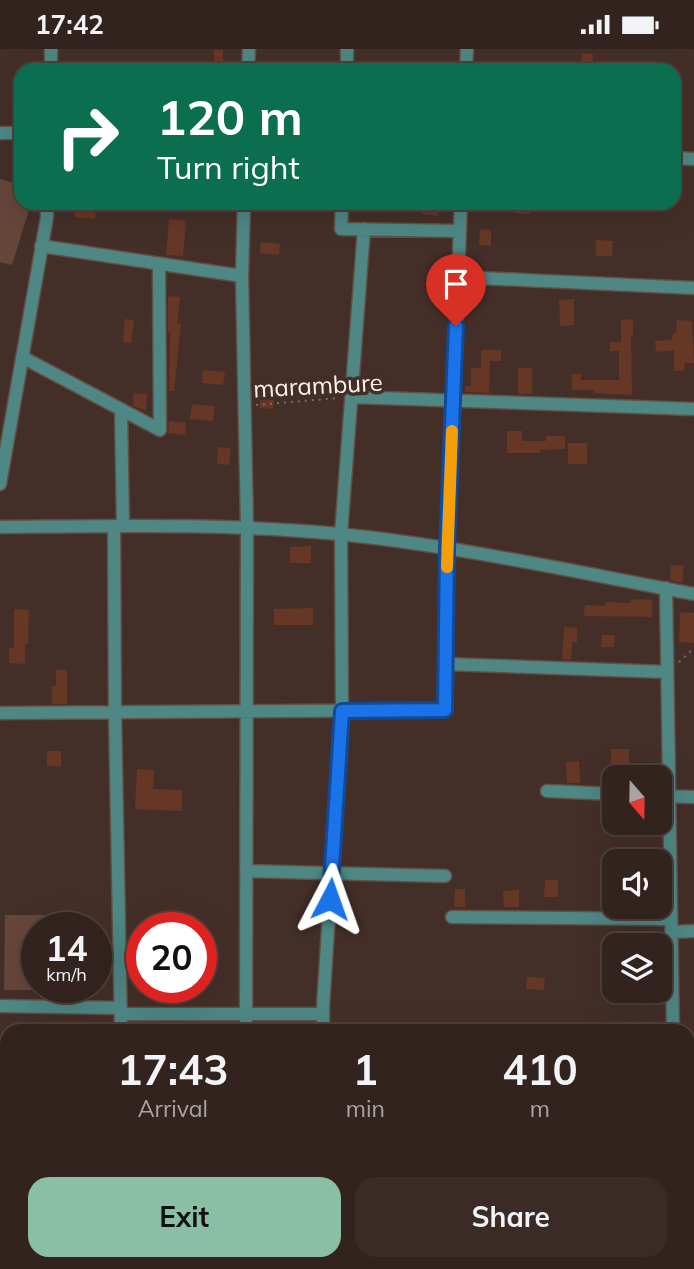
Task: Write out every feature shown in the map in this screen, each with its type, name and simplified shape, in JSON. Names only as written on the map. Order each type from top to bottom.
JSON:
[{"type":"street","points":[[0,484],[46,210]]},
{"type":"street","points":[[244,210],[242,276],[247,526],[246,1024]]},
{"type":"street","points":[[342,210],[341,229],[460,231]]},
{"type":"street","points":[[0,713],[445,710],[447,549],[461,210]]},
{"type":"street","points":[[323,1024],[342,711],[341,534],[347,397],[364,229]]},
{"type":"street","points":[[41,246],[242,276]]},
{"type":"street","points":[[22,357],[160,430],[159,264]]},
{"type":"street","points":[[458,277],[694,288]]},
{"type":"street","points":[[347,397],[694,409]]},
{"type":"street","points":[[121,409],[115,712],[121,1024]]},
{"type":"street","points":[[0,527],[247,526],[341,534],[447,549],[694,593]]},
{"type":"street","points":[[666,588],[671,669],[666,765]]},
{"type":"street","points":[[446,664],[671,669]]},
{"type":"street","points":[[547,791],[602,793]]},
{"type":"street","points":[[672,797],[694,797]]},
{"type":"street","points":[[666,835],[672,925],[673,1024]]},
{"type":"street","points":[[246,871],[445,876]]},
{"type":"street","points":[[452,917],[672,925],[694,931]]},
{"type":"street","points":[[0,1006],[245,1014],[323,1011]]},
{"type":"path","name":"marambure","points":[[255,405],[347,397]]},
{"type":"path","points":[[671,669],[694,648]]},
{"type":"shaded area","points":[[0,179],[14,183],[14,210],[29,210],[12,265],[0,262]]},
{"type":"shaded area","points":[[5,915],[21,915],[21,990],[4,990]]},
{"type":"building","points":[[214,50],[223,50],[223,63],[214,63]]},
{"type":"building","points":[[582,53],[593,54],[592,63],[581,63]]},
{"type":"building","points":[[75,210],[96,210],[95,219],[74,217]]},
{"type":"building","points":[[422,210],[438,210],[438,216],[422,214]]},
{"type":"building","points":[[514,210],[530,210],[530,214],[514,213]]},
{"type":"building","points":[[169,219],[186,221],[183,256],[166,255]]},
{"type":"building","points":[[480,229],[491,230],[491,246],[479,245]]},
{"type":"building","points":[[596,240],[613,241],[612,256],[596,256]]},
{"type":"building","points":[[261,242],[280,244],[279,255],[260,253]]},
{"type":"building","points":[[168,296],[180,297],[177,324],[181,324],[174,391],[169,391]]},
{"type":"building","points":[[574,299],[574,325],[560,326],[559,300]]},
{"type":"building","points":[[125,319],[134,320],[131,343],[123,342]]},
{"type":"building","points":[[633,319],[632,395],[572,390],[572,374],[581,374],[581,380],[619,380],[619,351],[610,351],[610,342],[621,342],[621,320]]},
{"type":"building","points":[[677,320],[692,321],[694,363],[685,363],[684,371],[674,371],[674,350],[656,352],[655,341],[672,340],[673,333],[676,333]]},
{"type":"building","points":[[481,350],[501,350],[501,361],[490,361],[489,393],[465,392],[465,386],[471,386],[471,368],[481,368]]},
{"type":"building","points":[[518,368],[532,368],[532,394],[518,394]]},
{"type":"building","points":[[203,370],[225,372],[223,385],[202,383]]},
{"type":"building","points":[[261,392],[275,394],[273,409],[259,408]]},
{"type":"building","points":[[134,393],[147,394],[146,410],[133,406]]},
{"type":"building","points":[[192,404],[215,406],[213,421],[190,419]]},
{"type":"building","points":[[169,421],[186,423],[185,435],[168,433]]},
{"type":"building","points":[[507,431],[522,431],[522,441],[546,441],[546,436],[565,436],[565,449],[540,450],[540,453],[507,453]]},
{"type":"building","points":[[568,443],[587,443],[587,464],[568,464]]},
{"type":"building","points":[[218,447],[231,448],[229,465],[217,464]]},
{"type":"building","points":[[311,546],[311,563],[290,563],[290,547]]},
{"type":"building","points":[[671,565],[684,566],[682,583],[670,580]]},
{"type":"building","points":[[631,599],[652,600],[652,617],[584,616],[585,605],[605,606],[605,602],[630,603]]},
{"type":"building","points":[[313,608],[313,625],[274,625],[274,609]]},
{"type":"building","points":[[14,609],[29,610],[25,664],[9,663],[9,648],[14,648]]},
{"type":"building","points":[[680,612],[694,613],[694,643],[679,642]]},
{"type":"building","points":[[564,627],[577,628],[577,642],[572,642],[571,660],[562,659]]},
{"type":"building","points":[[602,635],[615,635],[614,647],[601,647]]},
{"type":"building","points":[[56,670],[67,670],[67,704],[52,704],[52,686],[56,686]]},
{"type":"building","points":[[611,749],[629,749],[629,763],[611,763]]},
{"type":"building","points":[[47,751],[61,751],[61,766],[47,766]]},
{"type":"building","points":[[579,761],[580,783],[567,783],[566,762]]},
{"type":"building","points":[[137,769],[154,770],[153,789],[182,790],[182,811],[135,809]]},
{"type":"building","points":[[545,880],[558,880],[558,897],[544,897]]},
{"type":"building","points":[[455,889],[465,889],[465,907],[454,907]]},
{"type":"building","points":[[519,890],[519,907],[504,907],[503,891]]},
{"type":"building","points":[[527,977],[545,978],[544,990],[526,989]]},
{"type":"slow traffic","points":[[447,567],[452,431]]},
{"type":"route","points":[[330,899],[342,711],[445,710],[447,549],[456,326]]}]
